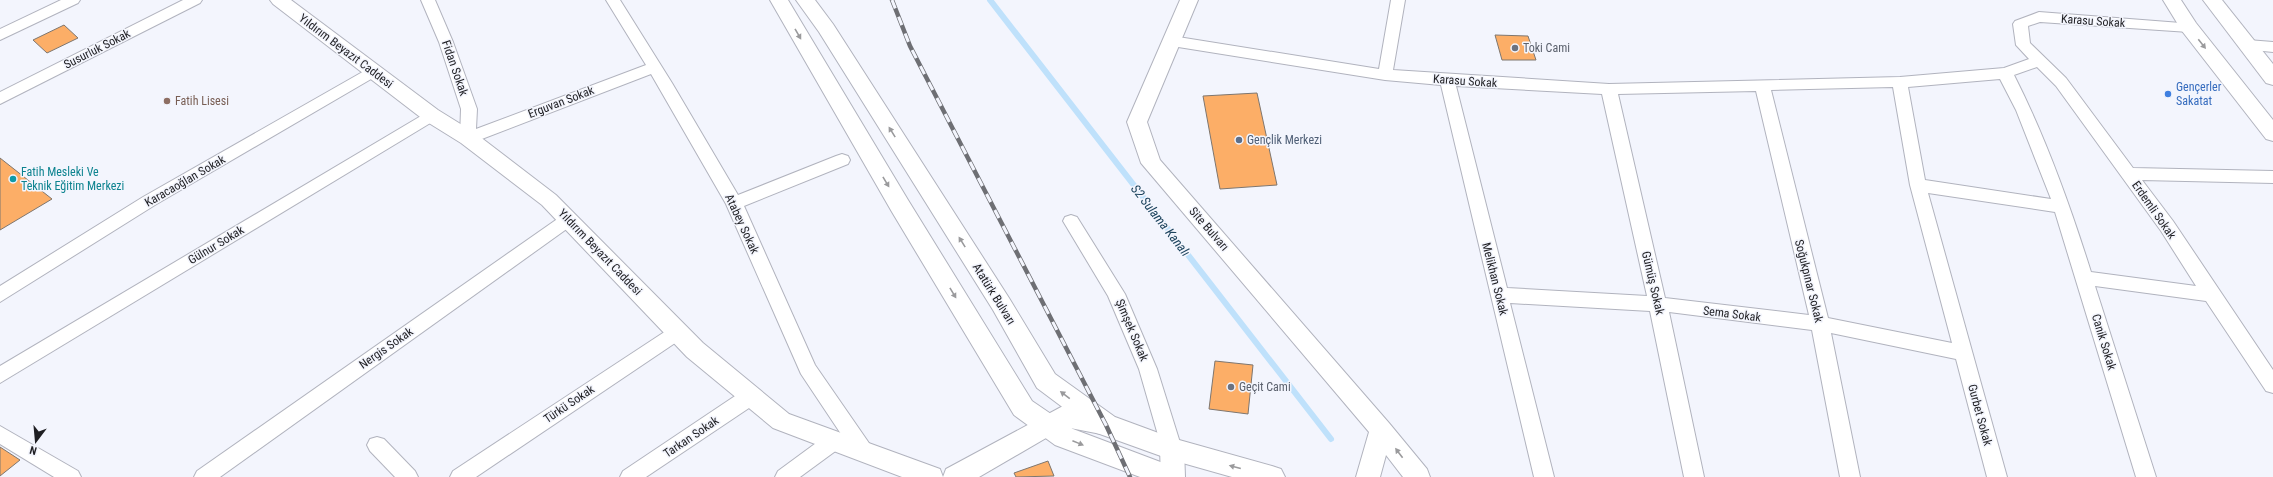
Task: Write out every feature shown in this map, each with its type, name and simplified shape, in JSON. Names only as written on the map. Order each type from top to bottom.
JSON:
[{"type":"main road","points":[[779,0],[900,206],[1023,408],[1064,438],[1170,477]]},
{"type":"main road","name":"Atatürk Bulvarı","points":[[805,0],[826,28],[997,297],[1046,381],[1106,425],[1172,449],[1272,477]]},
{"type":"main road","points":[[2172,0],[2189,27],[2273,134]]},
{"type":"main road","points":[[2212,0],[2273,78]]},
{"type":"street","points":[[0,35],[73,0]]},
{"type":"street","name":"Susurluk Sokak","points":[[0,99],[194,0]]},
{"type":"street","name":"Yıldırım Beyazıt Caddesi","points":[[279,0],[431,115],[468,138],[549,200],[695,350],[782,421],[931,477]]},
{"type":"street","name":"Fidan Sokak","points":[[428,0],[446,42],[469,109],[468,138]]},
{"type":"street","name":"Atabey Sokak","points":[[613,0],[655,67],[734,204],[808,369],[864,452]]},
{"type":"street","name":"Site Bulvarı","points":[[1189,0],[1137,122],[1151,163],[1381,430],[1418,477]]},
{"type":"street","points":[[1385,74],[1398,0]]},
{"type":"street","name":"Karasu Sokak","points":[[2022,45],[2020,24],[2039,17],[2189,27]]},
{"type":"street","name":"Karasu Sokak","points":[[1172,41],[1385,74],[1448,80],[1609,89],[1900,82],[2005,73],[2040,61]]},
{"type":"street","name":"Erdemli Sokak","points":[[2022,45],[2060,82],[2129,174],[2167,226],[2211,295],[2273,385]]},
{"type":"street","points":[[2248,45],[2273,47]]},
{"type":"street","name":"Erguvan Sokak","points":[[468,138],[655,67]]},
{"type":"street","name":"Karacaoğlan Sokak","points":[[0,295],[149,202],[373,71]]},
{"type":"street","name":"Canik Sokak","points":[[2005,73],[2024,110],[2062,207],[2146,477]]},
{"type":"street","name":"Melikhan Sokak","points":[[1448,80],[1544,477]]},
{"type":"street","name":"Gurbet Sokak","points":[[1900,82],[1918,185],[1997,477]]},
{"type":"street","name":"Soğukpınar Sokak","points":[[1762,85],[1820,324],[1850,477]]},
{"type":"street","name":"Gümüş Sokak","points":[[1609,89],[1658,304],[1694,477]]},
{"type":"street","name":"Gülnur Sokak","points":[[0,375],[431,115]]},
{"type":"street","points":[[734,204],[842,160]]},
{"type":"street","points":[[2129,174],[2273,177]]},
{"type":"street","points":[[1918,185],[2062,207]]},
{"type":"street","name":"Nergis Sokak","points":[[204,477],[568,220]]},
{"type":"street","name":"Şimşek Sokak","points":[[1071,221],[1116,294],[1148,369],[1172,449]]},
{"type":"street","points":[[2084,278],[2211,295]]},
{"type":"street","name":"Sema Sokak","points":[[1499,295],[1658,304],[1820,324],[1964,353]]},
{"type":"street","name":"Türkü Sokak","points":[[460,477],[678,332]]},
{"type":"street","name":"Tarkan Sokak","points":[[630,477],[751,396]]},
{"type":"street","points":[[955,477],[976,467],[1063,416],[1106,425]]},
{"type":"street","points":[[1368,477],[1381,430]]},
{"type":"street","points":[[0,434],[71,477]]},
{"type":"street","points":[[785,477],[834,441]]},
{"type":"street","points":[[377,445],[408,477]]},
{"type":"street","points":[[1172,449],[1173,477]]},
{"type":"building","points":[[64,25],[78,38],[47,53],[33,40]]},
{"type":"building","name":"Toki Cami","points":[[1495,35],[1528,36],[1536,60],[1502,60]]},
{"type":"building","name":"Gençlik Merkezi","points":[[1257,93],[1277,185],[1220,189],[1203,96]]},
{"type":"building","name":"Fatih Mesleki Ve Teknik Eğitim Merkezi","points":[[0,158],[52,199],[0,230]]},
{"type":"building","name":"Geçit Cami","points":[[1215,361],[1253,365],[1248,414],[1209,409]]},
{"type":"building","points":[[0,447],[20,460],[0,476]]},
{"type":"building","points":[[1048,461],[1054,476],[1016,477],[1014,473]]},
{"type":"waterway","name":"S2 Sulama Kanalı","points":[[990,0],[1331,439]]},
{"type":"railway","points":[[892,0],[910,46],[1106,425],[1130,477]]},
{"type":"place","name":"Toki Cami","points":[[1515,48]]},
{"type":"place","name":"Gençerler Sakatat","points":[[2168,94]]},
{"type":"place","name":"Fatih Lisesi","points":[[167,101]]},
{"type":"place","name":"Gençlik Merkezi","points":[[1239,140]]},
{"type":"place","name":"Fatih Mesleki Ve Teknik Eğitim Merkezi","points":[[13,179]]},
{"type":"place","name":"Geçit Cami","points":[[1231,387]]}]
